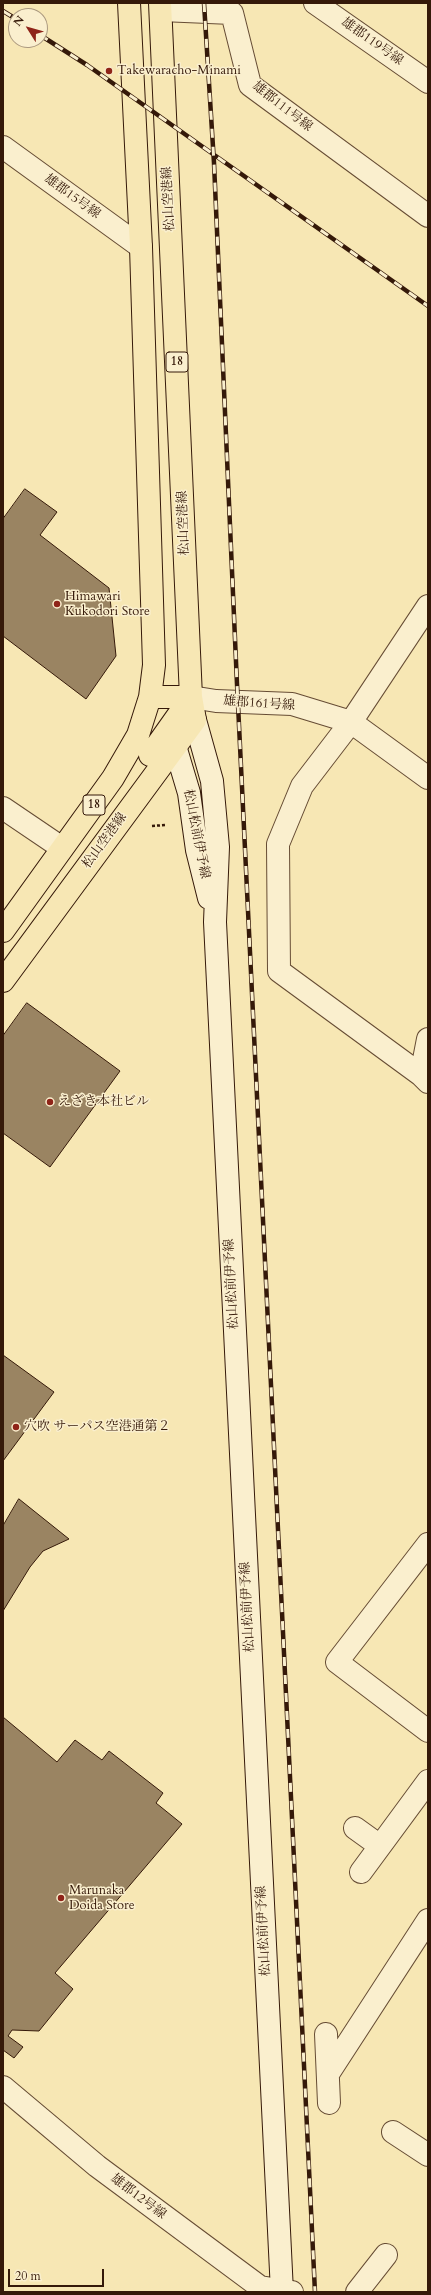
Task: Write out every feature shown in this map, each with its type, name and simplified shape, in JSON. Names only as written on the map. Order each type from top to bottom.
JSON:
[{"type":"main road","points":[[161,6],[129,7],[141,247],[154,665],[156,697],[173,746]]},
{"type":"main road","name":"松山空港線","points":[[161,6],[191,697],[195,720]]},
{"type":"main road","points":[[141,247],[172,258]]},
{"type":"main road","points":[[156,697],[191,697],[173,746]]},
{"type":"main road","name":"松山空港線","points":[[3,980],[75,856],[113,778],[138,735],[156,697]]},
{"type":"main road","points":[[173,746],[195,720]]},
{"type":"main road","name":"18","points":[[3,955],[75,856],[142,778],[156,758],[173,746]]},
{"type":"main road","name":"松山空港線","points":[[3,931],[75,856]]},
{"type":"street","name":"雄郡119号線","points":[[315,3],[428,82]]},
{"type":"street","name":"雄郡111号線","points":[[161,6],[232,8],[250,85],[428,216]]},
{"type":"street","name":"雄郡15号線","points":[[3,147],[141,247]]},
{"type":"street","points":[[425,1078],[279,971],[278,844],[302,786],[351,722],[428,606]]},
{"type":"street","name":"雄郡161号線","points":[[191,697],[216,701],[292,704],[351,722],[428,778]]},
{"type":"street","name":"松山松前伊予線","points":[[195,720],[212,782],[218,847],[215,922],[285,2291]]},
{"type":"street","points":[[173,746],[198,764],[212,782]]},
{"type":"street","name":"松山松前伊予線","points":[[173,746],[189,792],[197,850],[215,922]]},
{"type":"street","points":[[142,778],[154,778],[169,775],[180,780],[189,792]]},
{"type":"street","points":[[3,808],[75,856]]},
{"type":"street","points":[[425,1078],[428,1038]]},
{"type":"street","points":[[428,1544],[337,1662],[428,1731]]},
{"type":"street","points":[[361,1872],[428,1781]]},
{"type":"street","points":[[355,1828],[380,1846]]},
{"type":"street","points":[[328,2074],[428,1920]]},
{"type":"street","points":[[326,2034],[329,2103]]},
{"type":"street","name":"雄郡12号線","points":[[3,2087],[97,2166],[260,2287],[285,2291]]},
{"type":"street","points":[[393,2132],[428,2154]]},
{"type":"street","points":[[357,2292],[386,2255]]},
{"type":"building","name":"Himawari Kukodori Store","points":[[25,489],[57,512],[40,535],[109,588],[116,656],[86,699],[3,636],[3,519]]},
{"type":"building","name":"えざき本社ビル","points":[[27,1003],[120,1071],[50,1167],[3,1133],[3,1036]]},
{"type":"building","name":"穴吹 サーパス空港通第２","points":[[3,1355],[54,1392],[3,1461]]},
{"type":"building","points":[[19,1499],[69,1539],[43,1551],[30,1567],[3,1611],[3,1526]]},
{"type":"building","name":"Marunaka Doida Store","points":[[3,1717],[57,1762],[75,1740],[102,1760],[109,1751],[163,1793],[156,1803],[182,1824],[55,1973],[73,1989],[39,2031],[12,2030],[8,2036],[23,2047],[14,2058],[3,2050]]},
{"type":"railway","points":[[204,3],[214,163],[237,684],[315,2292]]},
{"type":"railway","points":[[3,11],[8,14]]},
{"type":"railway","points":[[48,40],[87,65],[428,306]]},
{"type":"place","name":"Takewaracho-Minami","points":[[109,71]]},
{"type":"place","name":"Himawari Kukodori Store","points":[[57,604]]},
{"type":"place","name":"えざき本社ビル","points":[[50,1102]]},
{"type":"place","name":"穴吹 サーパス空港通第２","points":[[16,1427]]},
{"type":"place","name":"Marunaka Doida Store","points":[[61,1898]]}]
